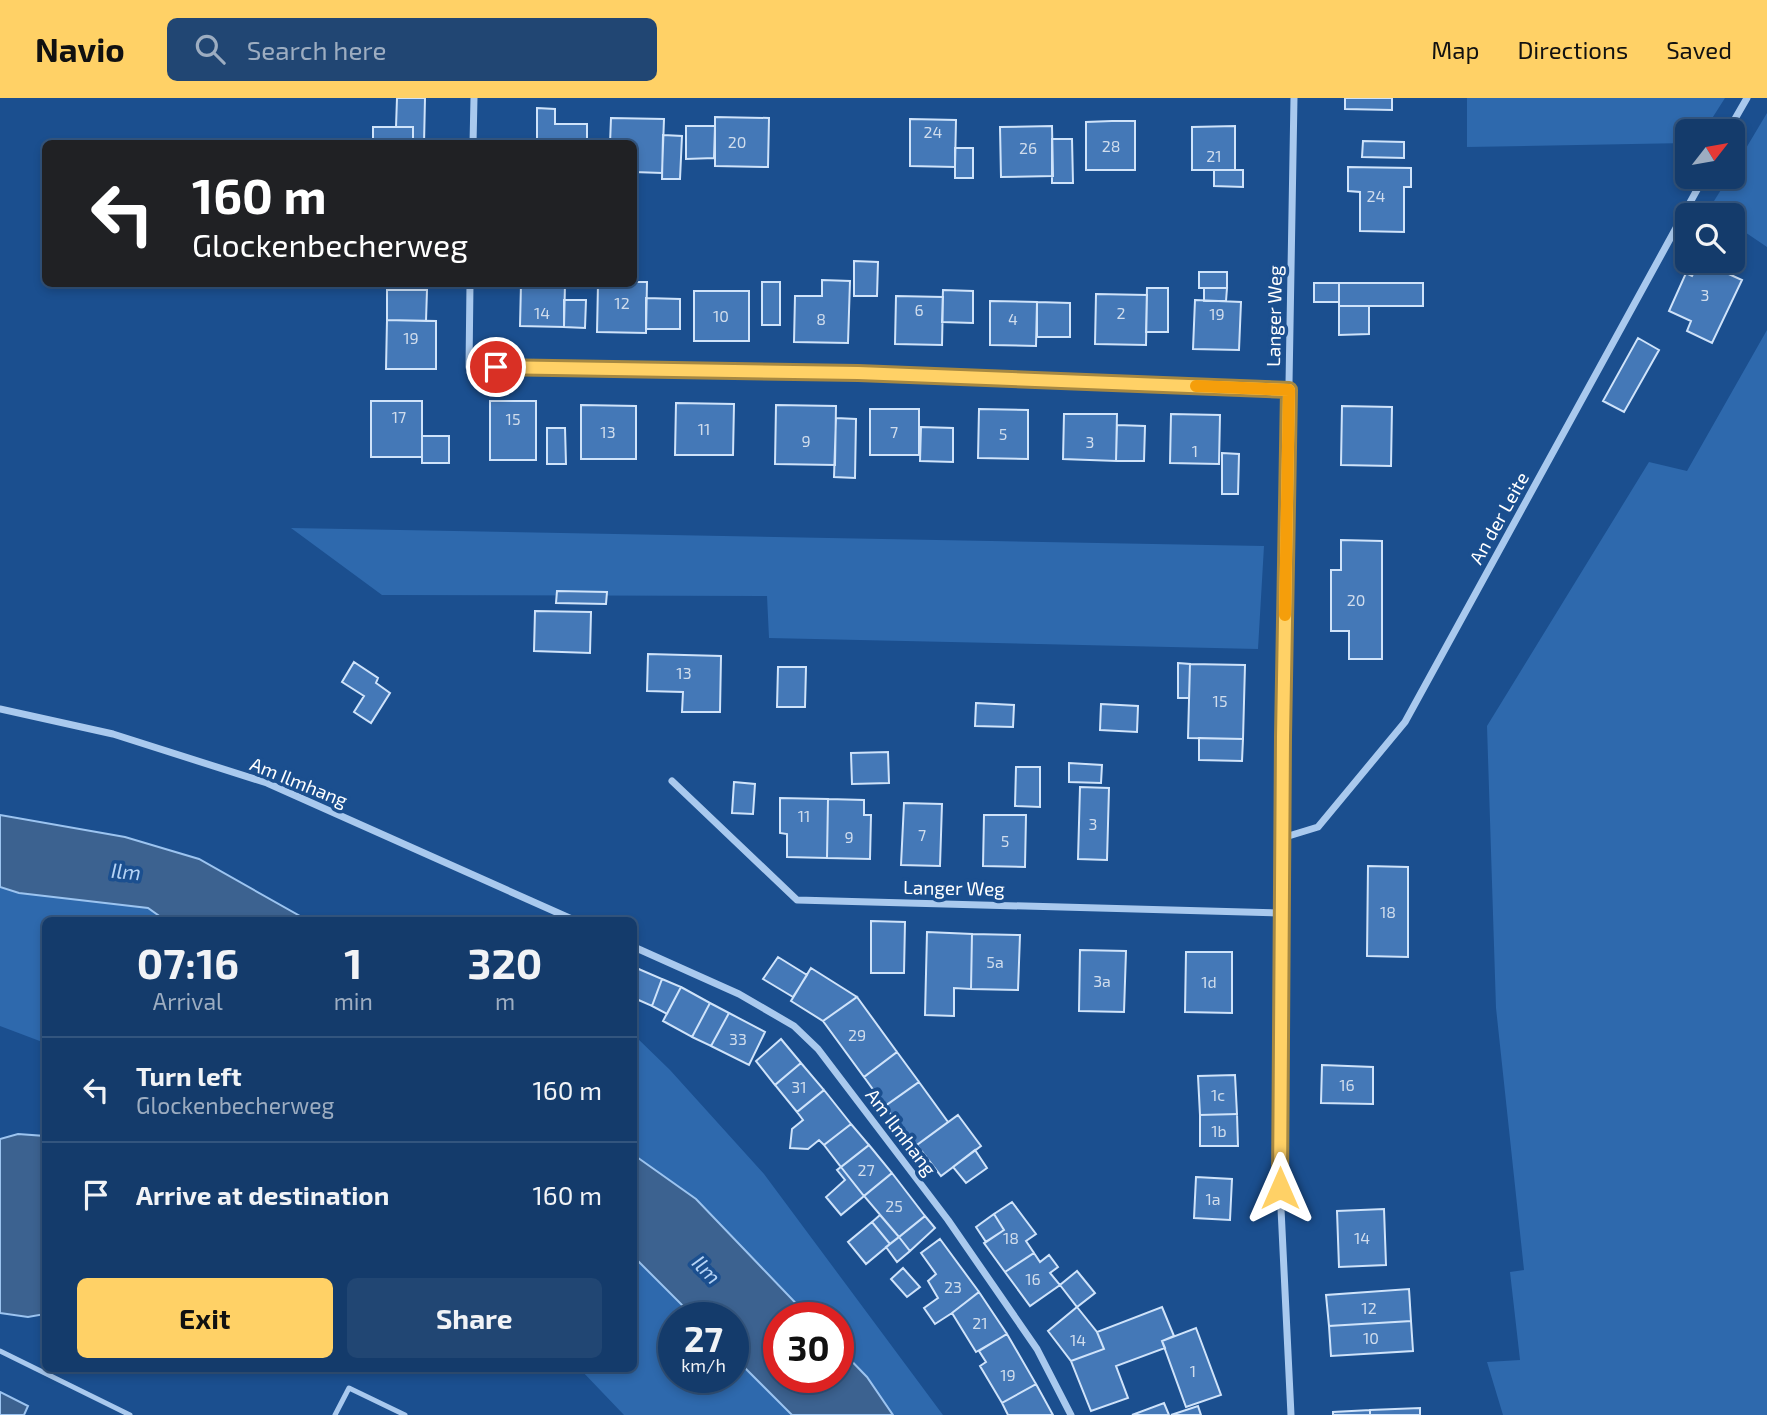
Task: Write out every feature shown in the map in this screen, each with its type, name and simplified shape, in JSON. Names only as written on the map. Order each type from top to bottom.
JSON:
[{"type":"street","points":[[473,140],[474,98]]},
{"type":"street","name":"Langer Weg","points":[[1291,1415],[1280,1188],[1282,838],[1294,98]]},
{"type":"street","points":[[1735,119],[1747,98]]},
{"type":"street","name":"An der Leite","points":[[1282,838],[1318,827],[1405,722],[1697,189]]},
{"type":"street","points":[[470,287],[469,367],[858,373],[1289,390]]},
{"type":"street","name":"Am Ilmhang","points":[[0,709],[113,734],[267,783],[567,917]]},
{"type":"street","name":"Langer Weg","points":[[672,781],[797,900],[1282,913]]},
{"type":"street","name":"Am Ilmhang","points":[[637,948],[739,994],[794,1026],[818,1049],[955,1231],[1037,1349],[1071,1415]]},
{"type":"lane","points":[[0,1351],[42,1372]]},
{"type":"lane","points":[[43,1372],[130,1415]]},
{"type":"lane","points":[[335,1415],[349,1388],[405,1415]]},
{"type":"shaded area","points":[[1467,98],[1725,98],[1712,119],[1675,119],[1675,143],[1467,147]]},
{"type":"shaded area","points":[[1767,113],[1767,247],[1745,232],[1745,203],[1713,203],[1722,189],[1745,189],[1745,150]]},
{"type":"shaded area","points":[[1767,330],[1767,1415],[1503,1415],[1487,1362],[1520,1360],[1510,1272],[1524,1270],[1496,1008],[1487,726],[1649,462],[1687,471]]},
{"type":"shaded area","points":[[291,528],[1264,546],[1258,649],[769,638],[767,596],[382,595]]},
{"type":"shaded area","points":[[0,887],[19,893],[148,908],[161,917],[42,917],[42,1042],[0,1026]]},
{"type":"shaded area","points":[[637,1038],[670,1070],[764,1174],[943,1415],[893,1415],[867,1377],[854,1364],[854,1302],[795,1302],[696,1199],[637,1157]]},
{"type":"shaded area","points":[[637,1260],[679,1302],[658,1302],[658,1393],[749,1393],[749,1372],[763,1386],[763,1393],[770,1393],[792,1415],[624,1415],[583,1372],[637,1372]]},
{"type":"water","name":"Ilm","points":[[0,815],[125,837],[199,859],[302,917],[161,917],[148,908],[19,893],[0,887]]},
{"type":"water","points":[[18,1134],[42,1136],[42,1315],[28,1317],[0,1313],[0,1139]]},
{"type":"water","name":"Ilm","points":[[637,1157],[696,1199],[795,1302],[763,1302],[763,1386],[749,1372],[749,1302],[679,1302],[637,1260]]},
{"type":"water","points":[[854,1364],[867,1377],[893,1415],[792,1415],[770,1393],[854,1393]]},
{"type":"water","points":[[0,1392],[28,1406],[24,1415],[0,1415]]},
{"type":"building","points":[[397,98],[425,98],[424,140],[413,140],[413,127],[396,127]]},
{"type":"building","points":[[1345,98],[1392,98],[1392,110],[1345,109]]},
{"type":"building","points":[[537,108],[555,109],[555,124],[587,124],[587,140],[537,140]]},
{"type":"building","points":[[715,117],[769,118],[768,167],[715,166]]},
{"type":"building","points":[[611,118],[664,119],[662,173],[637,172],[637,140],[610,140]]},
{"type":"building","points":[[910,119],[956,120],[955,167],[910,166]]},
{"type":"building","points":[[1135,121],[1135,170],[1086,170],[1086,122]]},
{"type":"building","points":[[686,126],[715,126],[714,158],[686,159]]},
{"type":"building","points":[[1052,126],[1053,176],[1001,177],[1000,127]]},
{"type":"building","points":[[1235,126],[1235,170],[1192,170],[1192,127]]},
{"type":"building","points":[[373,127],[413,127],[413,140],[373,140]]},
{"type":"building","points":[[663,135],[682,136],[680,179],[662,179]]},
{"type":"building","points":[[1052,139],[1072,139],[1073,183],[1052,183]]},
{"type":"building","points":[[1363,141],[1404,142],[1404,158],[1362,157]]},
{"type":"building","points":[[955,148],[973,148],[973,178],[955,178]]},
{"type":"building","points":[[1348,167],[1411,168],[1411,187],[1404,187],[1404,232],[1360,231],[1360,192],[1348,191]]},
{"type":"building","points":[[1214,170],[1243,170],[1243,187],[1214,186]]},
{"type":"building","points":[[854,261],[878,262],[877,296],[854,296]]},
{"type":"building","points":[[1199,272],[1227,272],[1227,288],[1199,288]]},
{"type":"building","points":[[1686,273],[1692,276],[1694,273],[1727,273],[1742,280],[1712,343],[1687,331],[1691,321],[1669,311]]},
{"type":"building","points":[[822,280],[850,281],[848,343],[794,342],[795,296],[822,296]]},
{"type":"building","points":[[637,282],[647,282],[646,333],[597,332],[598,287],[637,287]]},
{"type":"building","points":[[762,282],[780,282],[780,325],[762,325]]},
{"type":"building","points":[[1314,283],[1339,283],[1339,302],[1314,302]]},
{"type":"building","points":[[1339,283],[1423,283],[1423,306],[1339,306]]},
{"type":"building","points":[[396,287],[423,287],[423,290]]},
{"type":"building","points":[[521,287],[565,287],[564,327],[520,326]]},
{"type":"building","points":[[1147,288],[1168,288],[1168,332],[1146,332]]},
{"type":"building","points":[[1204,288],[1227,288],[1226,301],[1204,301]]},
{"type":"building","points":[[387,290],[427,290],[426,321],[387,320]]},
{"type":"building","points":[[943,290],[973,291],[973,323],[942,322]]},
{"type":"building","points":[[694,291],[749,291],[749,341],[694,341]]},
{"type":"building","points":[[1096,294],[1147,295],[1146,345],[1095,344]]},
{"type":"building","points":[[896,296],[943,297],[942,345],[895,344]]},
{"type":"building","points":[[646,298],[680,299],[680,329],[646,329]]},
{"type":"building","points":[[564,300],[586,300],[585,328],[564,327]]},
{"type":"building","points":[[1195,300],[1241,302],[1239,350],[1193,349]]},
{"type":"building","points":[[990,301],[1037,302],[1036,346],[990,345]]},
{"type":"building","points":[[1037,302],[1070,303],[1070,337],[1037,337]]},
{"type":"building","points":[[1339,306],[1369,306],[1369,334],[1339,335]]},
{"type":"building","points":[[387,320],[436,321],[436,369],[386,369]]},
{"type":"building","points":[[1638,338],[1659,350],[1624,412],[1603,401]]},
{"type":"building","points":[[371,401],[422,401],[422,457],[371,457]]},
{"type":"building","points":[[490,401],[536,401],[536,460],[490,460]]},
{"type":"building","points":[[676,403],[734,404],[733,455],[675,455]]},
{"type":"building","points":[[581,405],[636,406],[636,459],[581,459]]},
{"type":"building","points":[[776,405],[836,406],[835,465],[775,464]]},
{"type":"building","points":[[1342,406],[1392,407],[1391,466],[1341,465]]},
{"type":"building","points":[[870,409],[919,409],[919,455],[870,455]]},
{"type":"building","points":[[979,409],[1028,410],[1028,459],[978,458]]},
{"type":"building","points":[[1064,414],[1117,414],[1116,461],[1063,459]]},
{"type":"building","points":[[1171,414],[1220,415],[1219,464],[1170,463]]},
{"type":"building","points":[[836,418],[856,419],[855,478],[834,477]]},
{"type":"building","points":[[1117,425],[1145,426],[1144,461],[1116,461]]},
{"type":"building","points":[[921,427],[953,428],[953,462],[920,461]]},
{"type":"building","points":[[547,428],[565,428],[566,464],[547,464]]},
{"type":"building","points":[[422,436],[449,436],[449,463],[422,463]]},
{"type":"building","points":[[1222,453],[1239,454],[1238,494],[1222,494]]},
{"type":"building","points":[[1341,540],[1382,541],[1382,659],[1349,659],[1349,631],[1331,631],[1331,570],[1341,570]]},
{"type":"building","points":[[557,591],[607,592],[606,604],[556,603]]},
{"type":"building","points":[[535,611],[591,612],[590,653],[534,651]]},
{"type":"building","points":[[648,654],[721,656],[720,712],[682,712],[683,692],[647,691]]},
{"type":"building","points":[[354,662],[378,678],[376,683],[390,693],[371,723],[354,712],[364,696],[342,682]]},
{"type":"building","points":[[1178,663],[1190,664],[1189,698],[1178,698]]},
{"type":"building","points":[[1190,664],[1245,665],[1243,739],[1188,738]]},
{"type":"building","points":[[778,667],[806,667],[805,707],[777,707]]},
{"type":"building","points":[[976,703],[1014,705],[1013,727],[975,726]]},
{"type":"building","points":[[1101,704],[1138,706],[1137,732],[1100,730]]},
{"type":"building","points":[[1199,738],[1243,739],[1242,761],[1199,760]]},
{"type":"building","points":[[888,752],[889,783],[852,784],[851,753]]},
{"type":"building","points":[[1069,763],[1102,765],[1101,783],[1069,782]]},
{"type":"building","points":[[1016,767],[1040,767],[1040,807],[1015,806]]},
{"type":"building","points":[[734,782],[755,784],[753,814],[732,813]]},
{"type":"building","points":[[1080,787],[1109,788],[1107,860],[1078,859]]},
{"type":"building","points":[[780,798],[828,799],[827,858],[787,857],[787,834],[780,833]]},
{"type":"building","points":[[828,799],[864,800],[864,815],[871,815],[870,859],[827,858]]},
{"type":"building","points":[[904,803],[942,804],[940,866],[901,865]]},
{"type":"building","points":[[984,815],[1026,815],[1025,867],[983,866]]},
{"type":"building","points":[[1368,866],[1408,867],[1408,957],[1367,956]]},
{"type":"building","points":[[871,921],[905,922],[904,973],[871,973]]},
{"type":"building","points":[[927,932],[972,934],[971,989],[954,988],[954,1016],[925,1015]]},
{"type":"building","points":[[972,934],[1020,935],[1018,990],[971,989]]},
{"type":"building","points":[[1080,950],[1126,951],[1124,1012],[1079,1011]]},
{"type":"building","points":[[1186,952],[1232,952],[1232,1013],[1185,1012]]},
{"type":"building","points":[[778,957],[807,975],[793,997],[763,979]]},
{"type":"building","points":[[637,968],[662,979],[652,1006],[637,999]]},
{"type":"building","points":[[811,968],[857,997],[823,1021],[791,1001]]},
{"type":"building","points":[[662,979],[681,987],[667,1014],[652,1006]]},
{"type":"building","points":[[681,987],[710,1003],[692,1037],[663,1021]]},
{"type":"building","points":[[857,997],[897,1052],[864,1077],[823,1021]]},
{"type":"building","points":[[710,1003],[729,1013],[711,1046],[692,1037]]},
{"type":"building","points":[[729,1013],[765,1032],[749,1065],[711,1046]]},
{"type":"building","points":[[781,1039],[801,1063],[775,1085],[756,1061]]},
{"type":"building","points":[[897,1052],[919,1082],[885,1106],[864,1077]]},
{"type":"building","points":[[801,1063],[824,1090],[797,1112],[775,1085]]},
{"type":"building","points":[[1322,1065],[1373,1067],[1373,1104],[1321,1103]]},
{"type":"building","points":[[1235,1075],[1237,1114],[1200,1115],[1198,1076]]},
{"type":"building","points":[[919,1082],[948,1122],[914,1147],[885,1106]]},
{"type":"building","points":[[824,1090],[851,1124],[824,1145],[819,1140],[808,1149],[790,1148],[792,1129],[803,1120],[797,1112]]},
{"type":"building","points":[[1237,1114],[1238,1146],[1200,1146],[1200,1115]]},
{"type":"building","points":[[958,1115],[981,1146],[941,1176],[917,1145]]},
{"type":"building","points":[[851,1124],[869,1145],[841,1167],[824,1145]]},
{"type":"building","points":[[869,1145],[892,1173],[864,1196],[841,1167]]},
{"type":"building","points":[[975,1150],[987,1168],[966,1183],[953,1167]]},
{"type":"building","points":[[841,1167],[864,1196],[841,1215],[826,1197],[845,1180],[837,1170]]},
{"type":"building","points":[[892,1173],[925,1216],[899,1237],[864,1196]]},
{"type":"building","points":[[1196,1177],[1232,1179],[1230,1220],[1194,1218]]},
{"type":"building","points":[[1012,1202],[1036,1234],[1026,1241],[1034,1253],[1005,1272],[984,1243],[1004,1230],[994,1214]]},
{"type":"building","points":[[1384,1209],[1386,1265],[1339,1267],[1337,1211]]},
{"type":"building","points":[[994,1214],[1004,1230],[986,1242],[976,1227]]},
{"type":"building","points":[[880,1215],[899,1237],[890,1244],[872,1222]]},
{"type":"building","points":[[925,1216],[935,1228],[910,1251],[899,1237]]},
{"type":"building","points":[[872,1222],[890,1244],[866,1264],[848,1242]]},
{"type":"building","points":[[899,1237],[910,1251],[897,1262],[886,1247]]},
{"type":"building","points":[[940,1239],[979,1292],[935,1324],[924,1308],[938,1298],[928,1281],[936,1274],[921,1253]]},
{"type":"building","points":[[1034,1253],[1040,1262],[1049,1255],[1058,1267],[1050,1273],[1060,1285],[1030,1306],[1005,1272]]},
{"type":"building","points":[[903,1268],[920,1287],[907,1297],[891,1279]]},
{"type":"building","points":[[1077,1271],[1095,1293],[1077,1307],[1060,1285]]},
{"type":"building","points":[[1409,1289],[1411,1321],[1329,1326],[1326,1295]]},
{"type":"building","points":[[979,1292],[1007,1334],[976,1352],[952,1313]]},
{"type":"building","points":[[1077,1307],[1097,1332],[1104,1349],[1071,1361],[1048,1331]]},
{"type":"building","points":[[1162,1307],[1174,1336],[1162,1341],[1165,1348],[1116,1366],[1128,1398],[1091,1411],[1071,1361],[1104,1349],[1097,1332]]},
{"type":"building","points":[[1411,1321],[1413,1351],[1331,1356],[1329,1326]]},
{"type":"building","points":[[1196,1328],[1221,1395],[1186,1407],[1162,1341]]},
{"type":"building","points":[[1007,1334],[1036,1384],[1002,1403],[980,1366],[986,1362],[979,1351]]},
{"type":"building","points":[[1036,1384],[1053,1415],[1008,1415],[1002,1403]]},
{"type":"building","points":[[1164,1403],[1169,1415],[1132,1415]]},
{"type":"building","points":[[1198,1406],[1201,1415],[1171,1415]]},
{"type":"building","points":[[1420,1408],[1420,1415],[1370,1415],[1370,1410]]},
{"type":"building","points":[[1370,1410],[1370,1415],[1333,1415],[1333,1412]]},
{"type":"slow traffic","points":[[1196,386],[1289,390],[1285,615]]},
{"type":"route","points":[[496,367],[858,373],[1289,390],[1280,1188]]}]
